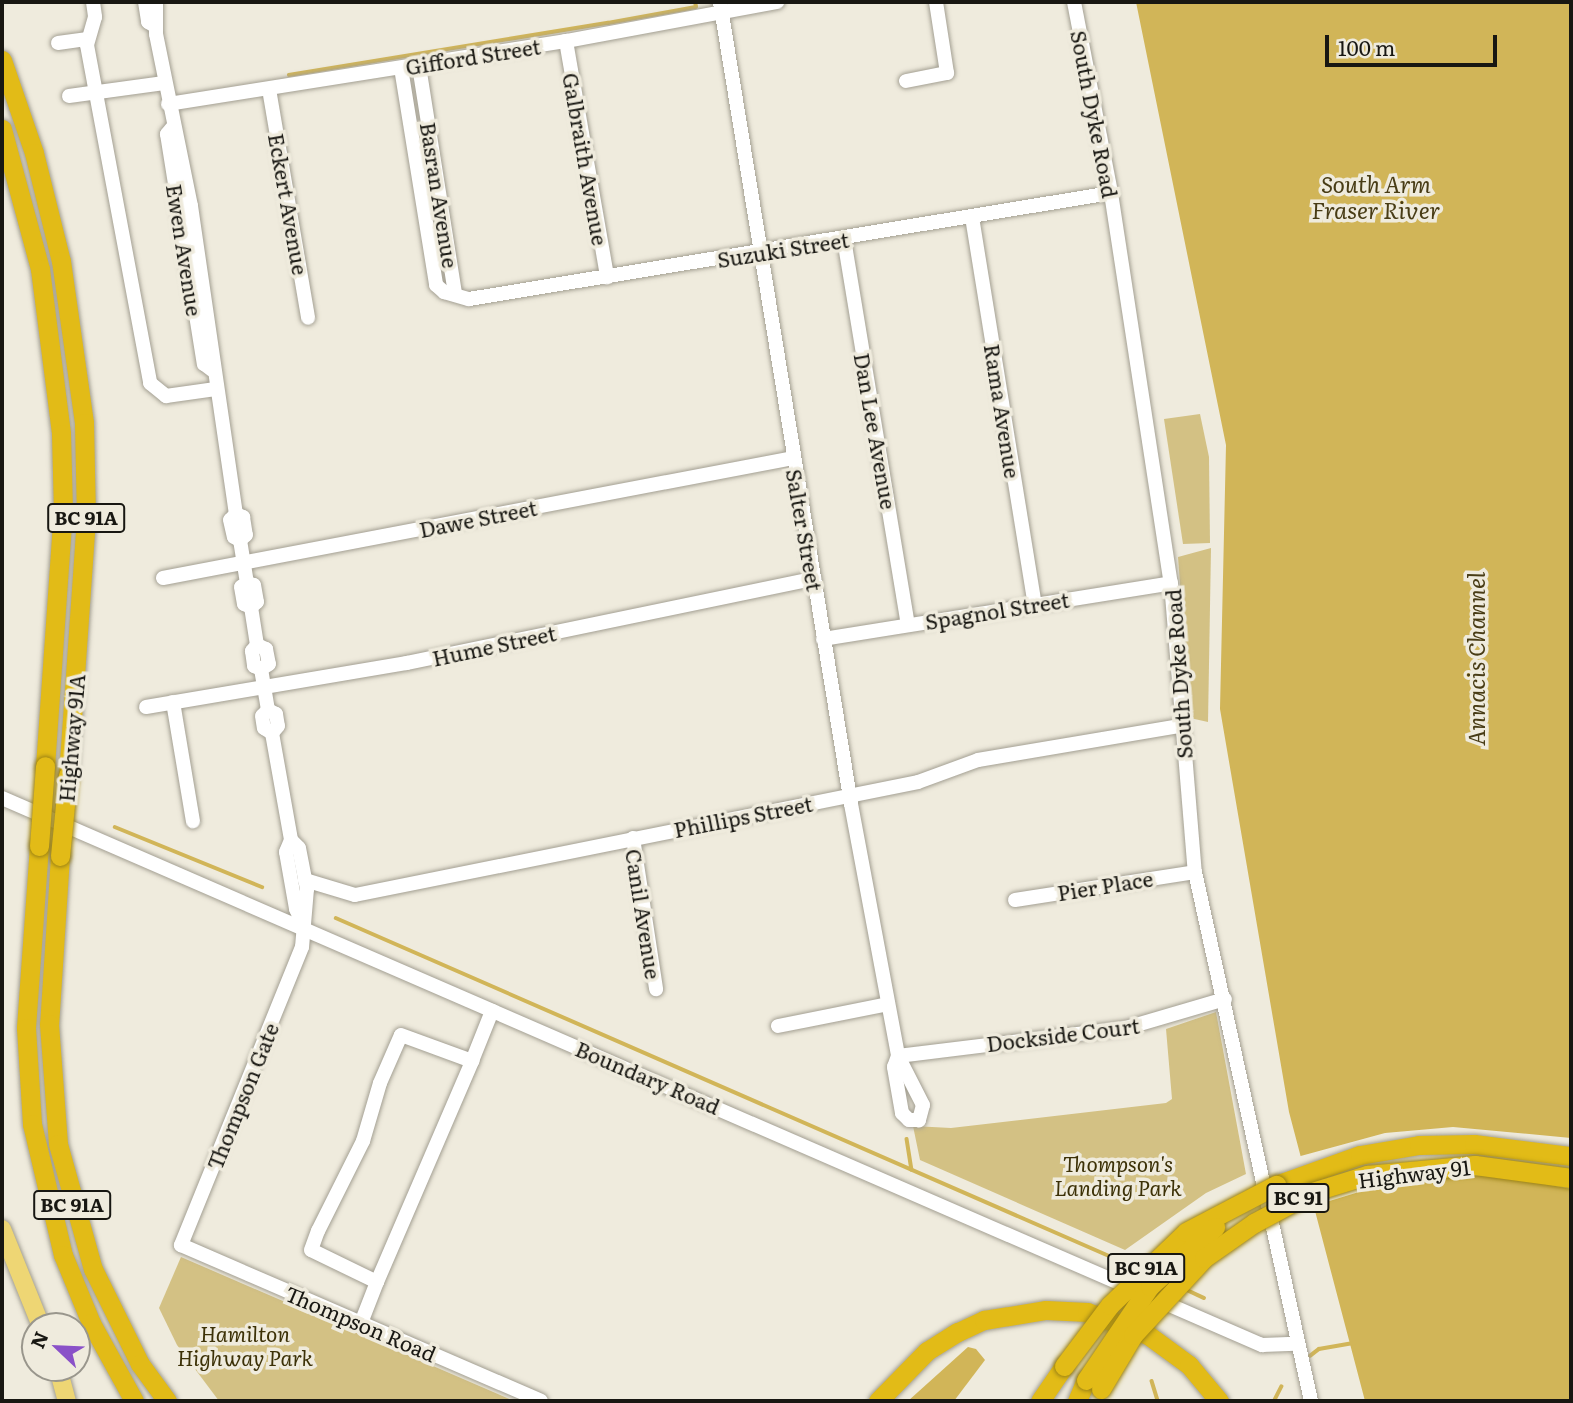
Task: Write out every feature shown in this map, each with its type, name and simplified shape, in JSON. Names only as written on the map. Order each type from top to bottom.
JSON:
[{"type":"highway","name":"Highway 91A","points":[[2,60],[34,153],[61,261],[83,423],[86,518],[50,1013],[52,1103],[69,1194],[93,1269],[117,1322],[167,1401]]},
{"type":"highway","name":"Highway 91A","points":[[2,129],[40,269],[61,434],[63,509],[26,1028],[32,1124],[63,1255],[91,1324],[134,1401]]},
{"type":"highway","name":"Highway 91","points":[[1095,1390],[1150,1286],[1251,1198],[1276,1185],[1360,1155],[1419,1145],[1474,1144],[1571,1156]]},
{"type":"highway","name":"Highway 91","points":[[1077,1401],[1095,1390],[1153,1310],[1204,1258],[1254,1223],[1312,1192],[1367,1175],[1475,1164],[1571,1178]]},
{"type":"highway","name":"BC 91A","points":[[1040,1401],[1064,1366],[1137,1276],[1186,1232],[1251,1198]]},
{"type":"highway","points":[[878,1401],[928,1351],[958,1332],[984,1320],[1057,1310],[1106,1317],[1148,1335],[1189,1365],[1219,1401]]},
{"type":"highway","points":[[117,1322],[181,1401]]},
{"type":"main road","points":[[2,1229],[35,1312]]},
{"type":"main road","points":[[62,1382],[67,1401]]},
{"type":"street","points":[[93,2],[95,18],[88,39],[150,383],[166,396],[216,389]]},
{"type":"street","name":"Ewen Avenue","points":[[145,2],[148,22],[155,26]]},
{"type":"street","name":"Ewen Avenue","points":[[156,2],[159,20],[155,26],[172,128],[167,134],[204,364],[212,370],[236,514],[243,517],[246,536],[240,540],[247,583],[254,585],[257,602],[251,607],[257,645],[266,649],[269,664],[261,669],[264,687],[268,710],[276,714],[278,726],[272,733],[291,840],[286,852],[293,895],[306,931]]},
{"type":"street","name":"Gifford Street","points":[[168,104],[566,41],[721,7],[777,2]]},
{"type":"street","points":[[906,80],[947,73],[936,2]]},
{"type":"street","name":"South Dyke Road","points":[[1074,2],[1111,193],[1171,583],[1180,726],[1195,872],[1226,999],[1295,1344],[1311,1401]]},
{"type":"street","name":"Salter Street","points":[[721,7],[849,795],[898,1056]]},
{"type":"street","points":[[58,43],[88,39]]},
{"type":"street","name":"Galbraith Avenue","points":[[566,41],[607,277]]},
{"type":"street","name":"Basran Avenue","points":[[419,66],[455,294]]},
{"type":"street","name":"Basran Avenue","points":[[401,68],[436,285],[455,294]]},
{"type":"street","points":[[69,96],[164,83]]},
{"type":"street","name":"Eckert Avenue","points":[[269,89],[308,318]]},
{"type":"street","name":"Suzuki Street","points":[[455,294],[469,299],[1111,193]]},
{"type":"street","name":"Rama Avenue","points":[[972,218],[1035,606]]},
{"type":"street","name":"Dan Lee Avenue","points":[[844,239],[908,624]]},
{"type":"street","name":"Dawe Street","points":[[163,578],[793,457]]},
{"type":"street","name":"Hume Street","points":[[146,707],[407,663],[814,579]]},
{"type":"street","name":"Spagnol Street","points":[[823,639],[1171,583]]},
{"type":"street","points":[[173,702],[192,821]]},
{"type":"street","name":"Phillips Street","points":[[305,880],[355,895],[918,782],[978,760],[1180,726]]},
{"type":"street","name":"Boundary Road","points":[[2,798],[1262,1345],[1295,1344]]},
{"type":"street","name":"Canil Avenue","points":[[633,838],[656,989]]},
{"type":"street","name":"Ewen Avenue","points":[[291,840],[299,848],[305,880],[306,931],[302,947]]},
{"type":"street","name":"Pier Place","points":[[1015,900],[1195,872]]},
{"type":"street","points":[[259,910],[281,907],[293,895]]},
{"type":"street","name":"Thompson Gate","points":[[181,1245],[302,947]]},
{"type":"street","name":"Dockside Court","points":[[898,1056],[1126,1028],[1180,1016],[1226,999]]},
{"type":"street","points":[[778,1026],[888,1004]]},
{"type":"street","points":[[361,1323],[492,1011]]},
{"type":"street","points":[[377,1282],[311,1250],[333,1195],[363,1142],[380,1083],[401,1035],[472,1061]]},
{"type":"street","name":"Thompson Road","points":[[181,1245],[541,1401]]},
{"type":"green space","points":[[1200,414],[1209,457],[1210,543],[1183,544],[1164,419]]},
{"type":"green space","points":[[1211,548],[1208,722],[1190,718],[1178,557]]},
{"type":"green space","name":"Thompson's Landing Park","points":[[1216,1012],[1246,1174],[1206,1193],[1125,1250],[920,1160],[913,1126],[951,1128],[1166,1103],[1172,1099],[1166,1029]]},
{"type":"green space","name":"Hamilton Highway Park","points":[[181,1257],[514,1401],[219,1401],[177,1345],[159,1308]]},
{"type":"water","name":"South Arm Fraser River","points":[[1136,2],[1571,2],[1571,1401],[1365,1401],[1289,1112],[1220,709],[1226,445]]},
{"type":"water","points":[[968,1347],[976,1349],[985,1360],[954,1401],[908,1401]]},
{"type":"pier","points":[[1453,1127],[1571,1138],[1571,1189],[1508,1177],[1457,1175],[1385,1184],[1310,1207],[1297,1157],[1385,1133]]},
{"type":"waterway","points":[[289,75],[608,23],[696,7],[695,2]]},
{"type":"waterway","points":[[115,827],[262,887]]},
{"type":"waterway","points":[[336,918],[1139,1269]]},
{"type":"waterway","points":[[907,1139],[912,1170]]},
{"type":"waterway","points":[[1185,1289],[1204,1298]]},
{"type":"waterway","points":[[1310,1356],[1319,1349],[1354,1343]]},
{"type":"waterway","points":[[1152,1381],[1158,1401]]},
{"type":"waterway","points":[[1274,1401],[1281,1387]]},
{"type":"water label","name":"Annacis Channel","points":[[1475,659]]}]
